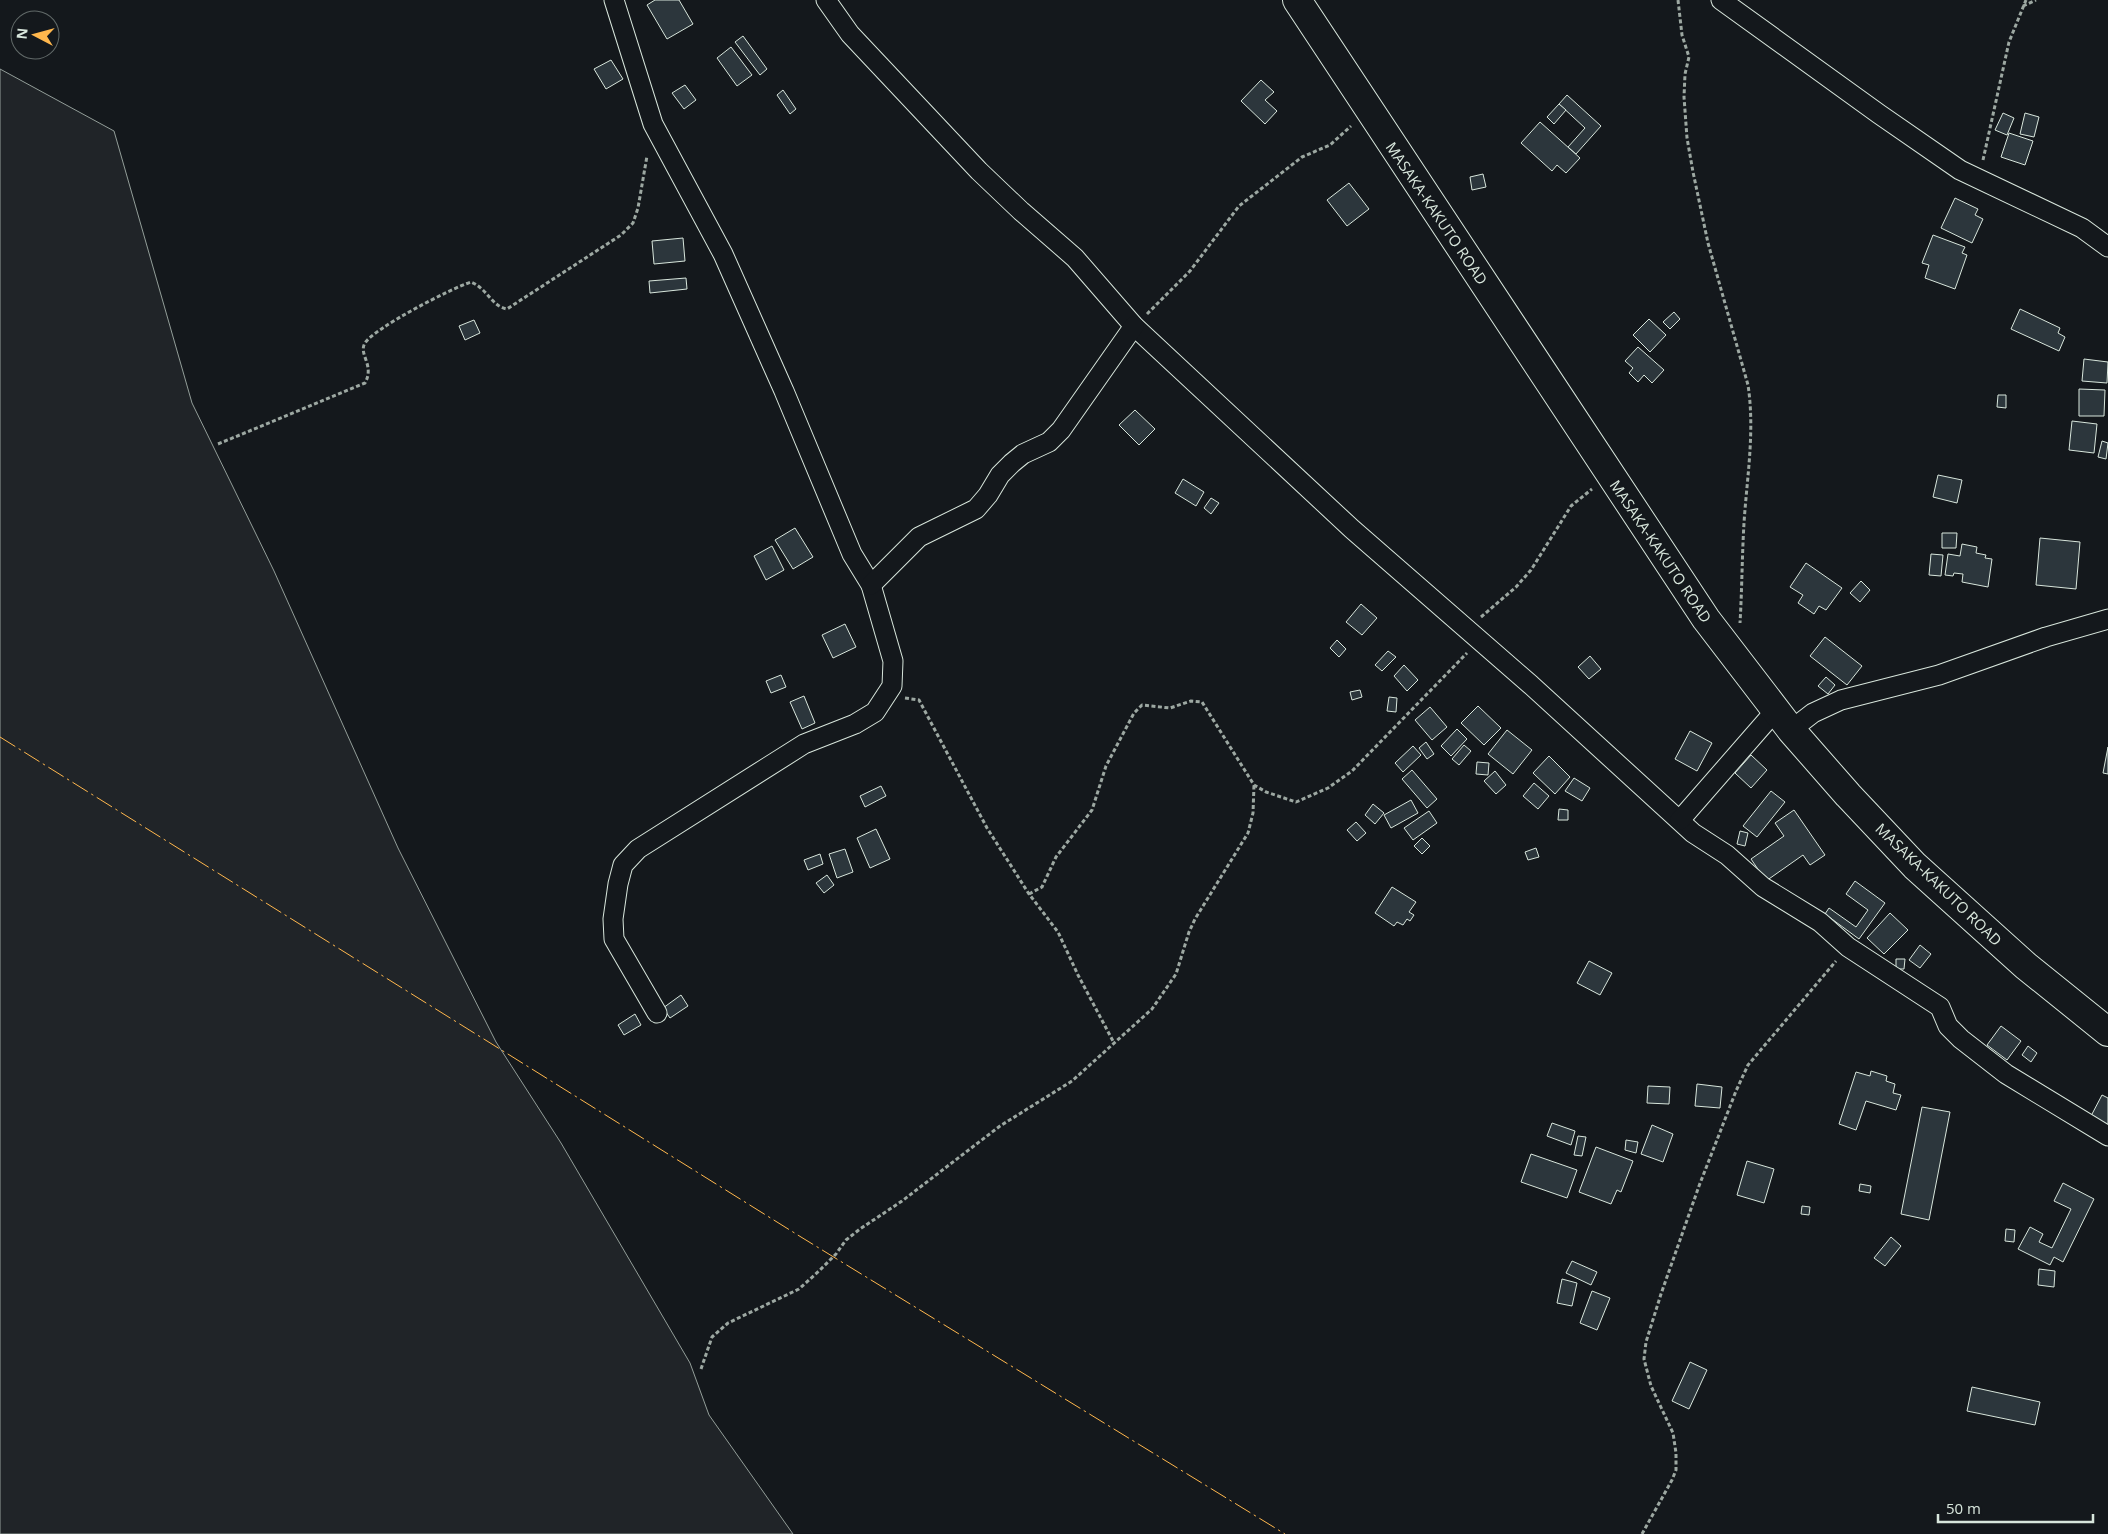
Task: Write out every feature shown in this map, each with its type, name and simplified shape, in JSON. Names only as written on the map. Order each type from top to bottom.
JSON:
[{"type":"highway","name":"MASAKA-KAKUTO ROAD","points":[[1297,0],[1706,619],[1784,720],[1848,795],[1915,866],[2026,966],[2108,1032]]},
{"type":"street","points":[[614,0],[653,124],[723,254],[784,391],[852,554],[870,585],[893,662],[892,686],[875,712],[855,724],[804,744],[638,848],[624,865],[618,884],[613,919],[614,939],[657,1014]]},
{"type":"street","points":[[826,0],[850,34],[959,149],[1021,211],[1075,258],[1134,326],[1352,529],[1473,634],[1693,833],[1727,855],[1762,888],[1820,922],[1848,947],[1940,1007],[1948,1026],[1999,1069],[2108,1136]]},
{"type":"street","points":[[1721,0],[1960,170],[2082,228],[2108,248]]},
{"type":"street","points":[[870,585],[920,537],[976,509],[988,495],[1000,475],[1012,463],[1024,454],[1049,442],[1061,430],[1134,326]]},
{"type":"street","points":[[1680,820],[1784,720],[1813,713],[1841,700],[1939,675],[2046,637],[2108,619]]},
{"type":"path","points":[[1678,0],[1682,35],[1689,57],[1685,74],[1684,97],[1687,138],[1693,172],[1708,243],[1748,385],[1751,404],[1750,465],[1744,524],[1738,661]]},
{"type":"path","points":[[1976,178],[1988,138],[2009,42],[2026,0]]},
{"type":"path","points":[[2022,6],[2036,0]]},
{"type":"path","points":[[1134,326],[1190,271],[1239,206],[1302,158],[1330,144],[1368,110]]},
{"type":"path","points":[[218,444],[366,383],[370,375],[368,363],[363,352],[365,343],[392,322],[423,305],[471,282],[482,286],[499,307],[507,309],[621,235],[633,223],[638,208],[653,124]]},
{"type":"path","points":[[1029,894],[1042,887],[1056,857],[1092,810],[1106,766],[1134,713],[1142,705],[1170,708],[1191,701],[1202,702],[1254,785],[1266,792],[1296,802],[1328,788],[1352,771],[1531,570],[1571,506],[1610,475]]},
{"type":"path","points":[[886,695],[919,700],[987,828],[1029,894],[1058,932],[1078,975],[1114,1043]]},
{"type":"path","points":[[701,1369],[712,1337],[728,1323],[798,1289],[819,1271],[836,1254],[846,1240],[860,1228],[902,1202],[1000,1126],[1072,1081],[1152,1010],[1176,974],[1195,919],[1248,833],[1253,813],[1254,785]]},
{"type":"path","points":[[1642,1534],[1676,1470],[1676,1454],[1672,1433],[1651,1386],[1644,1359],[1646,1342],[1699,1186],[1748,1064],[1848,947]]},
{"type":"shaded area","points":[[0,69],[114,131],[192,403],[274,571],[398,848],[496,1042],[561,1143],[690,1363],[709,1415],[793,1534],[0,1534]]},
{"type":"building","points":[[655,0],[679,0],[693,24],[667,39],[647,5]]},
{"type":"building","points":[[743,36],[767,69],[760,75],[735,42]]},
{"type":"building","points":[[731,47],[752,75],[737,86],[717,58]]},
{"type":"building","points":[[611,60],[623,79],[606,89],[594,69]]},
{"type":"building","points":[[1261,80],[1274,92],[1265,100],[1277,111],[1265,124],[1241,101]]},
{"type":"building","points":[[685,85],[696,100],[684,109],[672,93]]},
{"type":"building","points":[[783,90],[796,109],[790,114],[777,95]]},
{"type":"building","points":[[1567,95],[1601,126],[1576,154],[1568,147],[1585,128],[1559,104]]},
{"type":"building","points":[[1559,104],[1566,110],[1554,124],[1547,117]]},
{"type":"building","points":[[2003,113],[2014,118],[2007,135],[1995,130]]},
{"type":"building","points":[[2025,113],[2039,117],[2034,137],[2020,134]]},
{"type":"building","points":[[1540,122],[1580,158],[1566,173],[1557,165],[1552,171],[1521,143]]},
{"type":"building","points":[[2009,133],[2033,141],[2025,165],[2001,157]]},
{"type":"building","points":[[1483,174],[1486,187],[1472,190],[1470,177]]},
{"type":"building","points":[[1349,183],[1369,209],[1347,226],[1327,200]]},
{"type":"building","points":[[1955,198],[1978,209],[1975,215],[1983,219],[1972,243],[1941,228]]},
{"type":"building","points":[[1933,235],[1965,247],[1962,253],[1967,255],[1955,289],[1925,278],[1929,265],[1922,263]]},
{"type":"building","points":[[683,238],[685,261],[654,264],[652,241]]},
{"type":"building","points":[[686,278],[687,289],[650,293],[649,281]]},
{"type":"building","points":[[2020,309],[2060,328],[2058,333],[2065,337],[2059,351],[2011,329]]},
{"type":"building","points":[[1674,312],[1680,319],[1670,329],[1663,322]]},
{"type":"building","points":[[1649,319],[1666,335],[1650,352],[1633,335]]},
{"type":"building","points":[[474,320],[480,333],[465,340],[459,326]]},
{"type":"building","points":[[1638,347],[1664,370],[1652,383],[1644,375],[1638,382],[1629,373],[1633,368],[1625,361]]},
{"type":"building","points":[[2084,359],[2108,362],[2107,383],[2082,381]]},
{"type":"building","points":[[2079,389],[2105,390],[2104,416],[2079,416]]},
{"type":"building","points":[[1998,395],[2006,395],[2006,408],[1997,407]]},
{"type":"building","points":[[1135,410],[1155,429],[1139,445],[1119,425]]},
{"type":"building","points":[[2072,421],[2097,424],[2094,453],[2069,450]]},
{"type":"building","points":[[2102,441],[2108,443],[2106,459],[2098,457]]},
{"type":"building","points":[[1938,475],[1962,480],[1957,503],[1933,497]]},
{"type":"building","points":[[1183,479],[1204,492],[1196,506],[1175,493]]},
{"type":"building","points":[[1211,498],[1219,503],[1211,514],[1204,508]]},
{"type":"building","points":[[795,528],[813,557],[793,569],[775,540]]},
{"type":"building","points":[[1942,533],[1957,533],[1956,548],[1942,548]]},
{"type":"building","points":[[2040,538],[2080,542],[2076,589],[2036,585]]},
{"type":"building","points":[[1962,544],[1977,547],[1976,553],[1986,555],[1985,558],[1992,559],[1988,587],[1962,582],[1963,574],[1945,575],[1948,554],[1960,556]]},
{"type":"building","points":[[772,546],[784,570],[766,580],[754,556]]},
{"type":"building","points":[[1931,554],[1943,555],[1941,576],[1929,575]]},
{"type":"building","points":[[1806,563],[1842,588],[1826,610],[1819,606],[1814,614],[1798,603],[1803,595],[1790,587]]},
{"type":"building","points":[[1861,581],[1870,590],[1860,602],[1850,593]]},
{"type":"building","points":[[1361,604],[1377,618],[1362,635],[1346,622]]},
{"type":"building","points":[[845,624],[856,647],[833,658],[822,635]]},
{"type":"building","points":[[1825,637],[1862,666],[1847,685],[1810,656]]},
{"type":"building","points":[[1337,640],[1346,649],[1339,657],[1330,648]]},
{"type":"building","points":[[1388,651],[1396,657],[1382,671],[1375,665]]},
{"type":"building","points":[[1590,656],[1601,669],[1589,679],[1578,667]]},
{"type":"building","points":[[1404,665],[1418,680],[1407,691],[1394,676]]},
{"type":"building","points":[[781,675],[786,687],[771,693],[766,681]]},
{"type":"building","points":[[1826,677],[1835,685],[1828,694],[1818,686]]},
{"type":"building","points":[[1360,690],[1362,697],[1352,700],[1350,692]]},
{"type":"building","points":[[804,696],[815,723],[802,729],[790,702]]},
{"type":"building","points":[[1389,697],[1397,698],[1396,712],[1387,711]]},
{"type":"building","points":[[1478,706],[1501,728],[1484,745],[1461,723]]},
{"type":"building","points":[[1430,707],[1447,727],[1432,740],[1415,720]]},
{"type":"building","points":[[1457,729],[1467,739],[1451,756],[1441,746]]},
{"type":"building","points":[[1507,730],[1532,750],[1513,774],[1488,754]]},
{"type":"building","points":[[1690,731],[1712,743],[1697,771],[1675,759]]},
{"type":"building","points":[[1426,742],[1434,754],[1427,759],[1419,748]]},
{"type":"building","points":[[1464,745],[1471,751],[1459,765],[1452,759]]},
{"type":"building","points":[[1413,746],[1421,755],[1403,772],[1395,763]]},
{"type":"building","points":[[2108,747],[2108,774],[2103,773]]},
{"type":"building","points":[[1751,755],[1767,770],[1751,788],[1735,773]]},
{"type":"building","points":[[1549,756],[1570,777],[1555,794],[1533,773]]},
{"type":"building","points":[[1477,762],[1489,763],[1488,775],[1476,774]]},
{"type":"building","points":[[1412,770],[1437,799],[1427,808],[1402,779]]},
{"type":"building","points":[[1495,771],[1506,785],[1496,794],[1484,781]]},
{"type":"building","points":[[1574,778],[1590,788],[1582,801],[1565,791]]},
{"type":"building","points":[[1534,783],[1549,796],[1538,809],[1523,796]]},
{"type":"building","points":[[881,786],[886,796],[865,807],[860,796]]},
{"type":"building","points":[[1771,791],[1785,802],[1757,837],[1743,826]]},
{"type":"building","points":[[1411,800],[1418,813],[1391,828],[1384,815]]},
{"type":"building","points":[[1373,804],[1384,813],[1375,824],[1365,815]]},
{"type":"building","points":[[1559,809],[1568,810],[1568,820],[1558,820]]},
{"type":"building","points":[[1794,810],[1825,855],[1810,865],[1803,855],[1766,881],[1751,859],[1784,836],[1775,823]]},
{"type":"building","points":[[1429,811],[1437,823],[1413,840],[1404,828]]},
{"type":"building","points":[[1356,822],[1366,833],[1357,841],[1347,830]]},
{"type":"building","points":[[876,829],[890,859],[870,868],[857,838]]},
{"type":"building","points":[[1740,831],[1748,833],[1745,846],[1737,844]]},
{"type":"building","points":[[1422,838],[1430,846],[1422,854],[1414,846]]},
{"type":"building","points":[[1536,848],[1539,857],[1528,860],[1525,852]]},
{"type":"building","points":[[845,849],[853,872],[837,878],[829,854]]},
{"type":"building","points":[[820,854],[823,864],[808,870],[804,860]]},
{"type":"building","points":[[827,875],[834,885],[824,893],[816,883]]},
{"type":"building","points":[[1855,881],[1885,903],[1859,939],[1825,914],[1829,908],[1856,927],[1868,910],[1846,894]]},
{"type":"building","points":[[1392,887],[1416,902],[1409,912],[1414,915],[1410,921],[1407,919],[1403,925],[1397,922],[1394,926],[1375,913]]},
{"type":"building","points":[[1890,913],[1908,930],[1884,954],[1867,938]]},
{"type":"building","points":[[1920,945],[1931,954],[1920,968],[1909,960]]},
{"type":"building","points":[[1896,959],[1905,959],[1904,969],[1896,969]]},
{"type":"building","points":[[1589,961],[1612,973],[1600,995],[1577,983]]},
{"type":"building","points":[[681,995],[688,1006],[670,1018],[663,1008]]},
{"type":"building","points":[[635,1014],[641,1025],[624,1035],[618,1025]]},
{"type":"building","points":[[2001,1026],[2021,1041],[2007,1060],[1987,1045]]},
{"type":"building","points":[[2028,1046],[2037,1053],[2031,1062],[2022,1055]]},
{"type":"building","points":[[1871,1071],[1887,1076],[1886,1081],[1895,1084],[1893,1093],[1901,1095],[1896,1110],[1866,1101],[1856,1130],[1839,1124],[1856,1072],[1870,1076]]},
{"type":"building","points":[[1697,1084],[1722,1087],[1720,1108],[1695,1106]]},
{"type":"building","points":[[1648,1086],[1670,1087],[1669,1104],[1647,1103]]},
{"type":"building","points":[[2102,1095],[2108,1098],[2108,1126],[2091,1116]]},
{"type":"building","points":[[1922,1107],[1950,1112],[1929,1220],[1901,1214]]},
{"type":"building","points":[[1552,1123],[1575,1131],[1571,1145],[1547,1136]]},
{"type":"building","points":[[1652,1125],[1673,1134],[1663,1162],[1641,1154]]},
{"type":"building","points":[[1578,1136],[1586,1137],[1582,1156],[1574,1155]]},
{"type":"building","points":[[1626,1140],[1638,1142],[1636,1153],[1625,1150]]},
{"type":"building","points":[[1596,1147],[1633,1161],[1621,1192],[1617,1190],[1611,1204],[1579,1192]]},
{"type":"building","points":[[1531,1154],[1577,1170],[1567,1198],[1521,1182]]},
{"type":"building","points":[[1747,1161],[1774,1169],[1764,1203],[1737,1195]]},
{"type":"building","points":[[2063,1183],[2094,1199],[2063,1262],[2054,1257],[2050,1265],[2018,1249],[2030,1227],[2043,1234],[2039,1242],[2052,1248],[2071,1209],[2054,1201]]},
{"type":"building","points":[[1860,1184],[1871,1186],[1870,1193],[1859,1191]]},
{"type":"building","points":[[1802,1206],[1810,1207],[1809,1215],[1801,1214]]},
{"type":"building","points":[[2006,1229],[2015,1230],[2014,1242],[2005,1241]]},
{"type":"building","points":[[1891,1237],[1901,1246],[1885,1266],[1874,1258]]},
{"type":"building","points":[[1572,1261],[1597,1272],[1591,1285],[1566,1273]]},
{"type":"building","points":[[2039,1269],[2055,1271],[2054,1287],[2038,1285]]},
{"type":"building","points":[[1562,1279],[1577,1283],[1572,1306],[1557,1303]]},
{"type":"building","points":[[1592,1291],[1610,1298],[1597,1330],[1580,1323]]},
{"type":"building","points":[[1690,1362],[1707,1370],[1689,1409],[1672,1401]]},
{"type":"building","points":[[1972,1387],[2040,1402],[2035,1425],[1967,1411]]},
{"type":"power","points":[[0,737],[801,1237],[1285,1534]]}]
